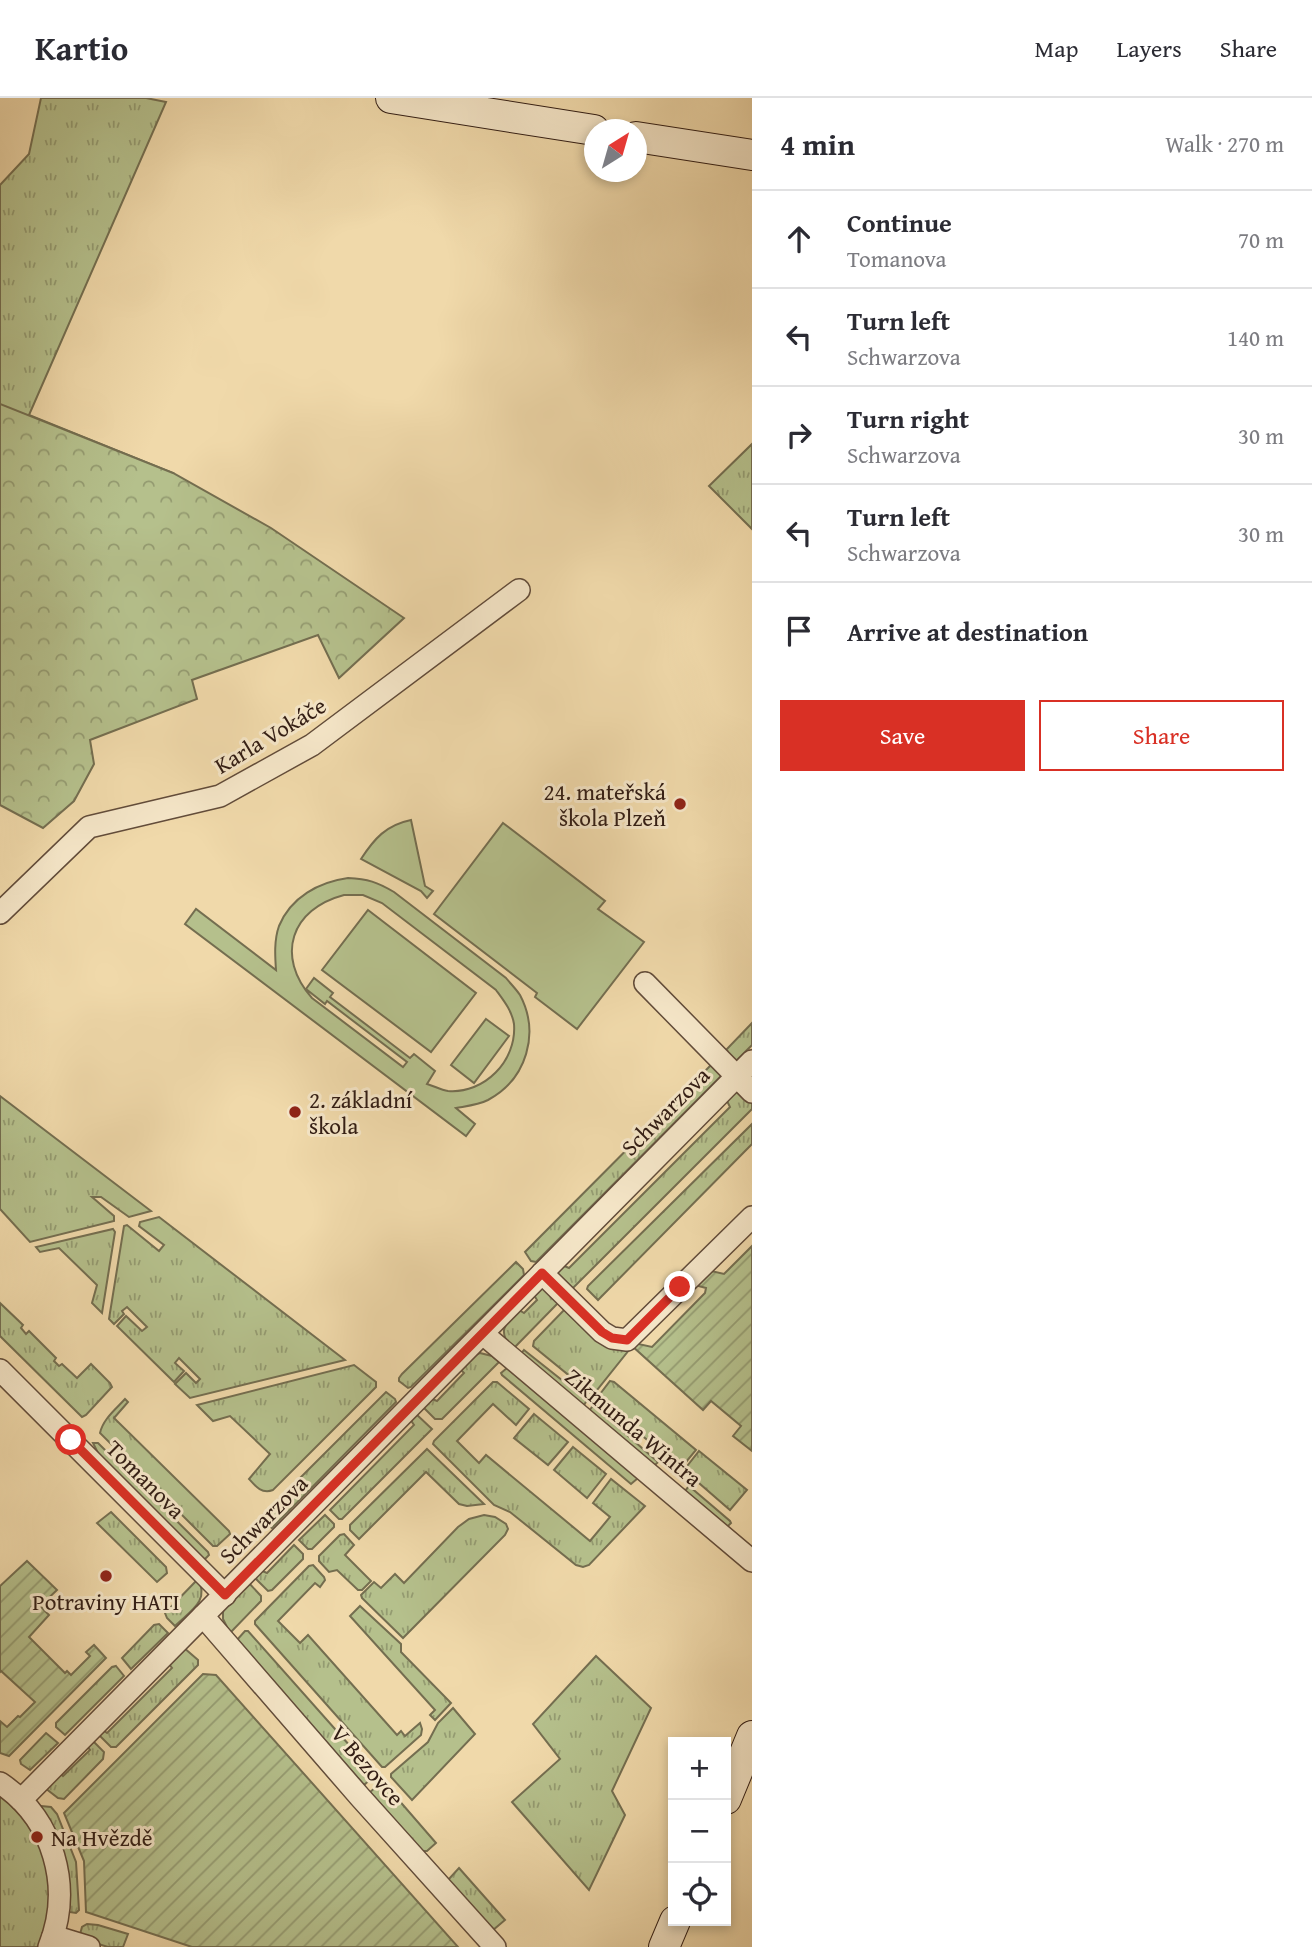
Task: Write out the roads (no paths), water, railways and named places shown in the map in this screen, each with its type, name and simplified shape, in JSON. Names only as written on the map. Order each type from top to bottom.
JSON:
[{"type":"street","points":[[404,99],[515,107],[584,127]]},
{"type":"street","points":[[647,139],[752,155]]},
{"type":"street","name":"Karla Vokáče","points":[[0,913],[89,827],[220,796],[289,758],[312,745],[519,590]]},
{"type":"street","name":"Schwarzova","points":[[645,984],[745,1068],[752,1092]]},
{"type":"street","name":"Schwarzova","points":[[21,1800],[745,1068]]},
{"type":"street","points":[[542,1273],[602,1332],[612,1338],[627,1340],[752,1217]]},
{"type":"street","name":"Zikmunda Wintra","points":[[483,1334],[752,1561]]},
{"type":"street","name":"Tomanova","points":[[0,1370],[225,1595]]},
{"type":"street","name":"V Bezovce","points":[[203,1616],[495,1947]]},
{"type":"street","points":[[731,1787],[752,1736]]},
{"type":"street","points":[[0,1783],[21,1800],[43,1830],[57,1864],[60,1900],[51,1942],[89,1947]]},
{"type":"street","points":[[664,1947],[673,1926]]},
{"type":"place","name":"24. mateřská škola Plzeň","points":[[680,804]]},
{"type":"place","name":"2. základní škola","points":[[295,1112]]},
{"type":"place","name":"Potraviny HATI","points":[[106,1576]]},
{"type":"place","name":"Na Hvězdě","points":[[37,1837]]}]
